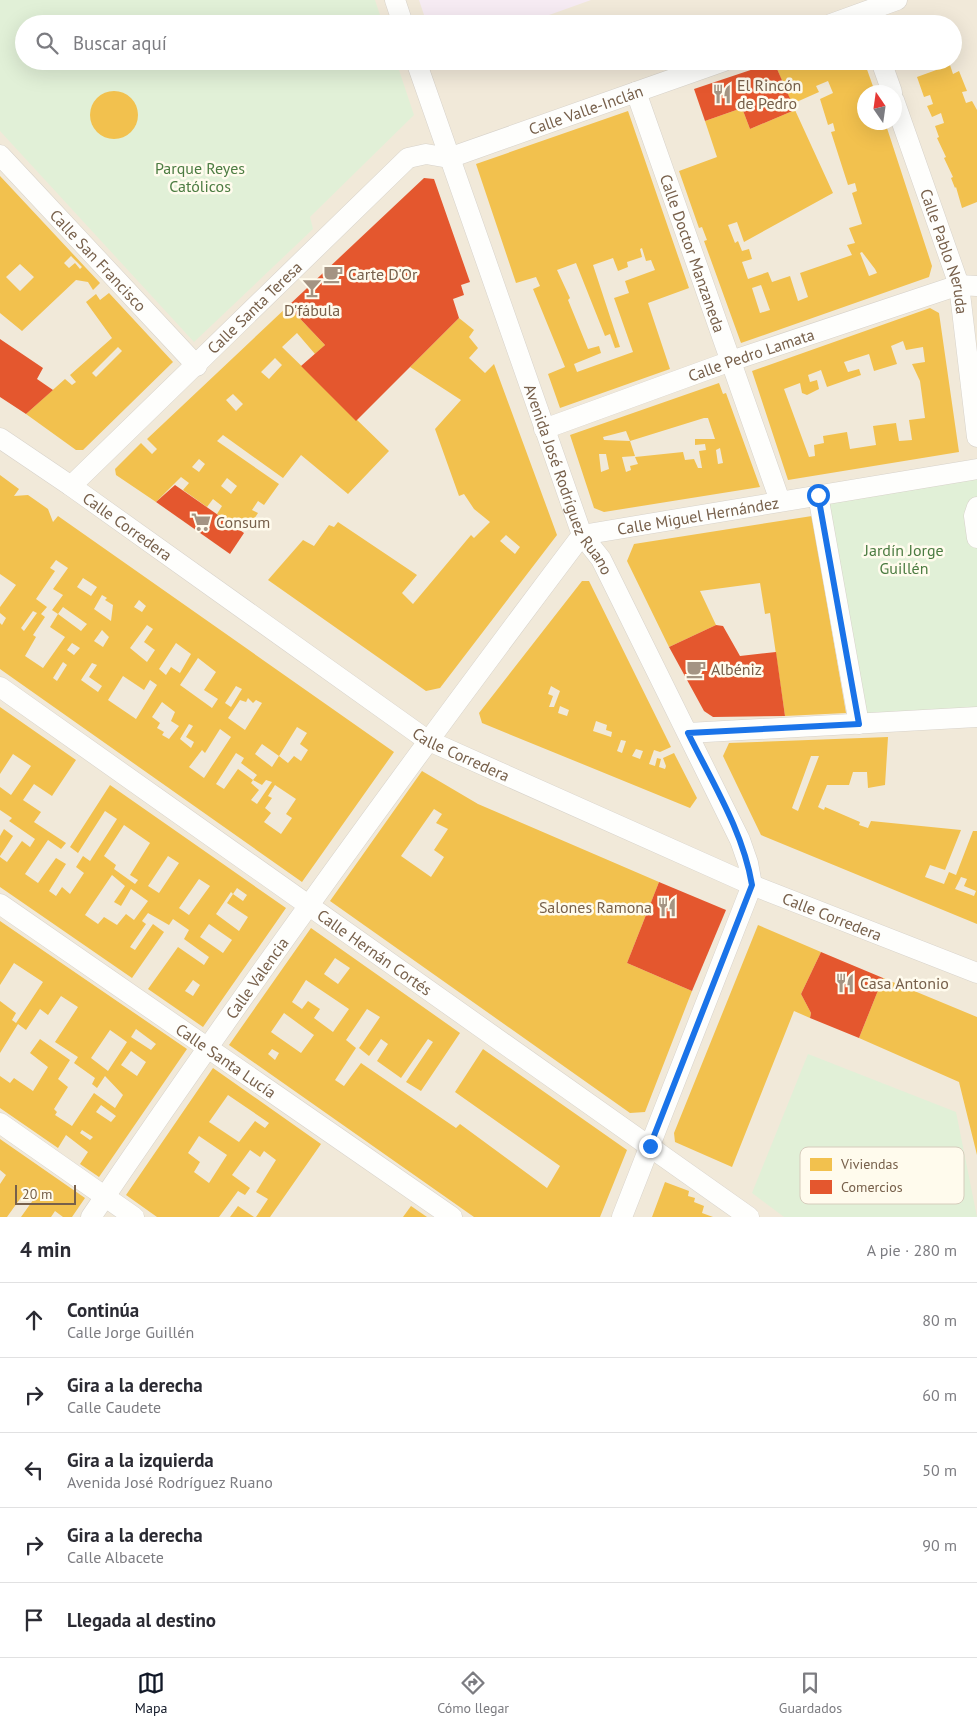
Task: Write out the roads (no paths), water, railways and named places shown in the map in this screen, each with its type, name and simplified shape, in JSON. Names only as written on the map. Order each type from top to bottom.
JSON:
[{"type":"street","points":[[395,0],[400,15]]},
{"type":"street","points":[[863,12],[897,0]]},
{"type":"street","name":"Avenida José Rodríguez Ruano","points":[[419,70],[582,535],[600,559],[740,840],[748,863],[752,885]]},
{"type":"street","name":"Calle Valle-Inclán","points":[[449,158],[698,70]]},
{"type":"street","points":[[884,70],[890,85]]},
{"type":"street","name":"Calle Doctor Manzaneda","points":[[636,92],[780,501]]},
{"type":"street","name":"Calle Pablo Neruda","points":[[902,120],[968,286],[977,438]]},
{"type":"street","name":"Calle Santa Teresa","points":[[71,486],[197,366],[408,158],[426,154],[449,158]]},
{"type":"street","name":"Calle San Francisco","points":[[0,155],[197,366]]},
{"type":"street","name":"Calle Pedro Lamata","points":[[544,429],[731,361],[968,286]]},
{"type":"street","name":"Calle Corredera","points":[[0,438],[71,486],[427,740],[752,885],[977,974]]},
{"type":"street","name":"Calle Miguel Hernández","points":[[582,535],[977,469]]},
{"type":"street","points":[[818,495],[859,724]]},
{"type":"street","points":[[977,507],[974,516],[977,538]]},
{"type":"street","points":[[427,740],[582,535]]},
{"type":"street","name":"Calle Hernán Cortés","points":[[0,687],[749,1217]]},
{"type":"street","points":[[688,733],[977,717]]},
{"type":"street","name":"Calle Valencia","points":[[91,1217],[307,905],[427,740]]},
{"type":"street","points":[[622,1217],[752,885]]},
{"type":"street","name":"Calle Santa Lucía","points":[[0,904],[452,1217]]},
{"type":"street","points":[[0,1123],[134,1217]]},
{"type":"place","name":"El Rincón de Pedro","points":[[722,94]]},
{"type":"place","name":"Carte D'Or","points":[[333,274]]},
{"type":"place","name":"D'fábula","points":[[312,288]]},
{"type":"place","name":"Consum","points":[[201,522]]},
{"type":"place","name":"Albéniz","points":[[696,669]]},
{"type":"place","name":"Salones Ramona","points":[[667,907]]},
{"type":"place","name":"Casa Antonio","points":[[845,983]]},
{"type":"park label","name":"Parque Reyes Católicos","points":[[200,177]]},
{"type":"park label","name":"Jardín Jorge Guillén","points":[[904,559]]}]
